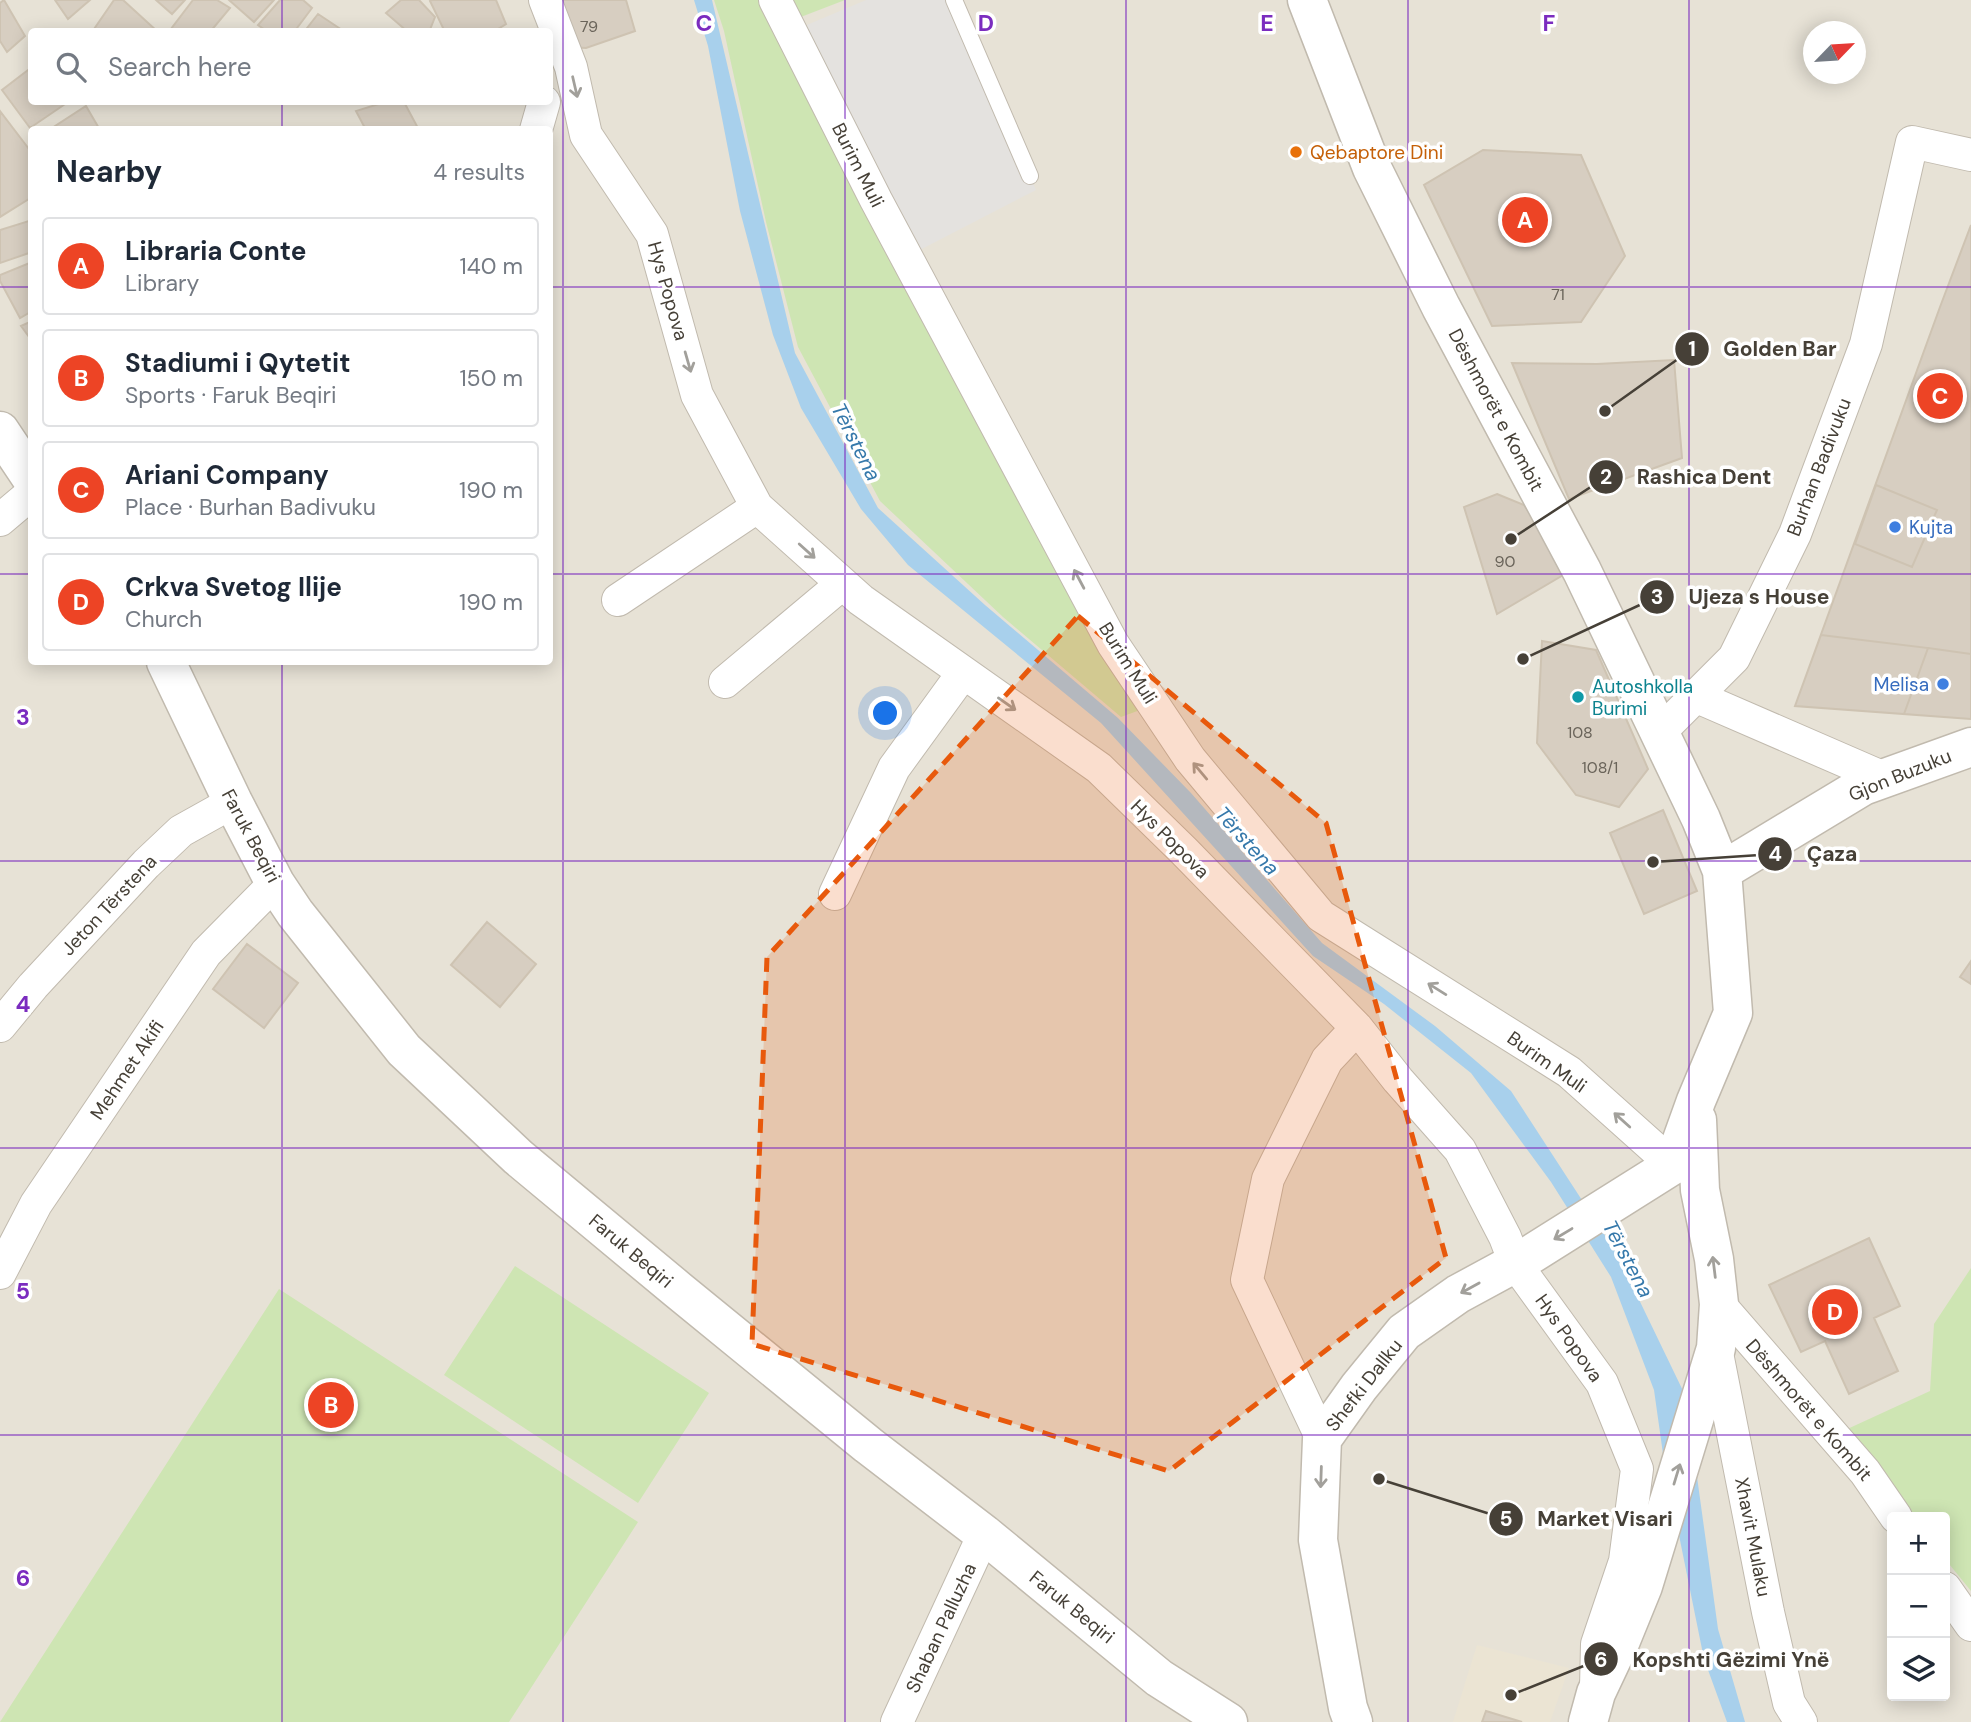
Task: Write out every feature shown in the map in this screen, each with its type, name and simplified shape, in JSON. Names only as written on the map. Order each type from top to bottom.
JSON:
[{"type":"street","points":[[545,0],[547,28]]},
{"type":"street","name":"Hys Popova","points":[[545,0],[571,67],[586,135],[652,234],[697,396],[757,507],[860,600],[1099,768],[1357,1028],[1398,1080],[1460,1150],[1505,1237],[1602,1383],[1637,1469],[1626,1561],[1597,1644],[1592,1708]]},
{"type":"street","name":"Burim Muli","points":[[775,0],[876,200],[1113,644],[1190,759],[1321,916],[1569,1072],[1673,1165]]},
{"type":"street","name":"Dëshmorët e Kombit","points":[[1307,0],[1372,168],[1441,307],[1582,571],[1701,819],[1722,871],[1733,1013],[1696,1101],[1700,1190],[1714,1259],[1718,1304],[1710,1365],[1643,1586],[1592,1708]]},
{"type":"street","points":[[537,126],[543,105]]},
{"type":"street","name":"Burhan Badivuku","points":[[1658,733],[1734,658],[1795,534],[1866,344],[1912,142],[1971,155]]},
{"type":"street","points":[[0,430],[28,473]]},
{"type":"street","points":[[0,520],[28,496]]},
{"type":"street","points":[[618,600],[757,507]]},
{"type":"street","points":[[725,682],[842,584]]},
{"type":"street","name":"Faruk Beqiri","points":[[167,665],[275,883],[295,913],[404,1050],[517,1157],[868,1445],[984,1534],[1159,1678],[1228,1722]]},
{"type":"street","points":[[835,894],[894,768],[963,673]]},
{"type":"street","points":[[1695,696],[1884,778]]},
{"type":"street","name":"Gjon Buzuku","points":[[1722,871],[1863,786],[1971,747]]},
{"type":"street","name":"Jeton Tërstena","points":[[0,1026],[33,986],[146,864],[181,831],[233,802]]},
{"type":"street","name":"Mehmet Akifi","points":[[0,1273],[36,1204],[206,953],[275,883]]},
{"type":"street","points":[[1322,1439],[1247,1280],[1269,1179],[1327,1060],[1357,1028]]},
{"type":"street","points":[[1673,1165],[1696,1101]]},
{"type":"street","name":"Shefki Dallku","points":[[1349,1717],[1318,1540],[1322,1439],[1359,1387],[1404,1332],[1458,1294],[1522,1259],[1673,1165]]},
{"type":"street","name":"Dëshmorët e Kombit","points":[[1718,1304],[1865,1472],[1893,1512]]},
{"type":"street","name":"Xhavit Mulaku","points":[[1710,1365],[1790,1703],[1801,1722]]},
{"type":"street","name":"Shaban Palluzha","points":[[897,1722],[984,1534]]},
{"type":"street","points":[[1950,1595],[1971,1625]]},
{"type":"lane","points":[[954,0],[1030,176]]},
{"type":"highlighted area","points":[[1078,616],[1326,823],[1446,1258],[1169,1471],[752,1344],[767,957]]},
{"type":"shaded area","points":[[0,0],[1971,0],[1971,1722],[0,1722]]},
{"type":"shaded area","points":[[866,0],[951,0],[1036,190],[914,253],[802,27]]},
{"type":"shaded area","points":[[1477,1645],[1569,1668],[1550,1722],[1453,1722]]},
{"type":"green space","points":[[714,0],[766,0],[1151,706],[1121,717],[1003,617],[880,501],[798,347],[766,222],[724,31]]},
{"type":"green space","points":[[784,0],[845,0],[793,20]]},
{"type":"green space","points":[[515,1266],[709,1393],[638,1503],[444,1375]]},
{"type":"green space","points":[[1971,1268],[1971,1591],[1950,1565],[1950,1512],[1908,1512],[1843,1431],[1930,1391],[1934,1324]]},
{"type":"green space","points":[[279,1289],[638,1522],[509,1722],[0,1722]]},
{"type":"water","points":[[694,0],[712,0],[795,353],[878,508],[985,605],[1118,718],[1191,793],[1322,943],[1435,1026],[1511,1091],[1617,1254],[1686,1397],[1718,1629],[1745,1722],[1727,1722],[1704,1659],[1664,1461],[1654,1390],[1611,1277],[1551,1182],[1471,1073],[1384,1004],[1313,956],[1101,723],[908,565],[861,509],[801,408],[773,335],[740,211],[708,46]]},
{"type":"building","points":[[4,0],[25,36],[7,52],[0,41],[0,3]]},
{"type":"building","points":[[55,0],[90,0],[68,19]]},
{"type":"building","points":[[114,0],[123,0],[154,28],[95,28]]},
{"type":"building","points":[[156,0],[185,0],[172,14]]},
{"type":"building","points":[[193,0],[217,0],[230,8],[213,28],[172,28]]},
{"type":"building","points":[[229,0],[274,0],[254,22]]},
{"type":"building","points":[[280,0],[303,0],[312,8],[297,28],[262,28],[258,25]]},
{"type":"building","points":[[401,0],[419,0],[435,17],[431,28],[403,28],[386,13]]},
{"type":"building","points":[[496,0],[506,24],[500,28],[443,28],[430,1]]},
{"type":"building","points":[[553,0],[626,0],[635,31],[586,48],[569,47]]},
{"type":"building","points":[[318,14],[339,28],[307,28]]},
{"type":"building","points":[[28,70],[28,105],[64,105],[33,126],[29,126],[2,90]]},
{"type":"building","points":[[375,105],[406,105],[417,126],[364,126],[356,111]]},
{"type":"building","points":[[86,106],[98,126],[55,126]]},
{"type":"building","points":[[0,111],[28,148],[28,200],[0,217]]},
{"type":"building","points":[[1483,150],[1581,155],[1625,256],[1581,322],[1492,326],[1424,185]]},
{"type":"building","points":[[28,221],[28,253],[0,263],[0,230]]},
{"type":"building","points":[[1971,225],[1971,719],[1795,706],[1940,307]]},
{"type":"building","points":[[28,264],[28,313],[20,318],[0,281],[0,275]]},
{"type":"building","points":[[28,323],[28,336],[21,326]]},
{"type":"building","points":[[1674,360],[1682,458],[1569,499],[1512,363],[1597,364]]},
{"type":"building","name":"Kujta","points":[[1876,485],[1937,510],[1912,567],[1855,544]]},
{"type":"building","points":[[1497,494],[1524,505],[1570,571],[1497,614],[1464,507]]},
{"type":"building","points":[[1821,635],[1928,648],[1904,714],[1795,706]]},
{"type":"building","name":"Autoshkolla Burimi","points":[[1542,641],[1596,650],[1648,769],[1619,807],[1576,795],[1537,743]]},
{"type":"building","name":"Melisa","points":[[1928,648],[1971,654],[1971,719],[1904,714]]},
{"type":"building","points":[[1663,810],[1697,891],[1644,914],[1610,833]]},
{"type":"building","points":[[487,922],[536,964],[500,1007],[451,965]]},
{"type":"building","points":[[247,944],[298,983],[264,1028],[213,989]]},
{"type":"building","points":[[1971,961],[1971,984],[1960,977]]},
{"type":"building","points":[[1869,1238],[1900,1306],[1874,1318],[1898,1371],[1849,1394],[1825,1341],[1801,1352],[1769,1285]]},
{"type":"building","points":[[1486,1711],[1522,1722],[1482,1722]]},
{"type":"place","name":"Qebaptore Dini","points":[[1296,152]]},
{"type":"place","name":"Libraria Conte","points":[[1525,220]]},
{"type":"place","name":"Ariani Company","points":[[1940,396]]},
{"type":"place","name":"Golden Bar","points":[[1605,411]]},
{"type":"place","name":"Kujta","points":[[1895,527]]},
{"type":"place","name":"Rashica Dent","points":[[1511,539]]},
{"type":"place","name":"Ujeza s House","points":[[1523,659]]},
{"type":"place","name":"Melisa","points":[[1943,684]]},
{"type":"place","name":"Autoshkolla Burimi","points":[[1578,697]]},
{"type":"place","name":"Çaza","points":[[1653,862]]},
{"type":"place","name":"Crkva Svetog Ilije","points":[[1835,1312]]},
{"type":"place","name":"Stadiumi i Qytetit","points":[[331,1405]]},
{"type":"place","name":"Market Visari","points":[[1379,1479]]},
{"type":"place","name":"Kopshti Gëzimi Ynë","points":[[1511,1695]]},
{"type":"water label","name":"Tërstena","points":[[856,442]]},
{"type":"water label","name":"Tërstena","points":[[1247,841]]},
{"type":"water label","name":"Tërstena","points":[[1628,1259]]}]
